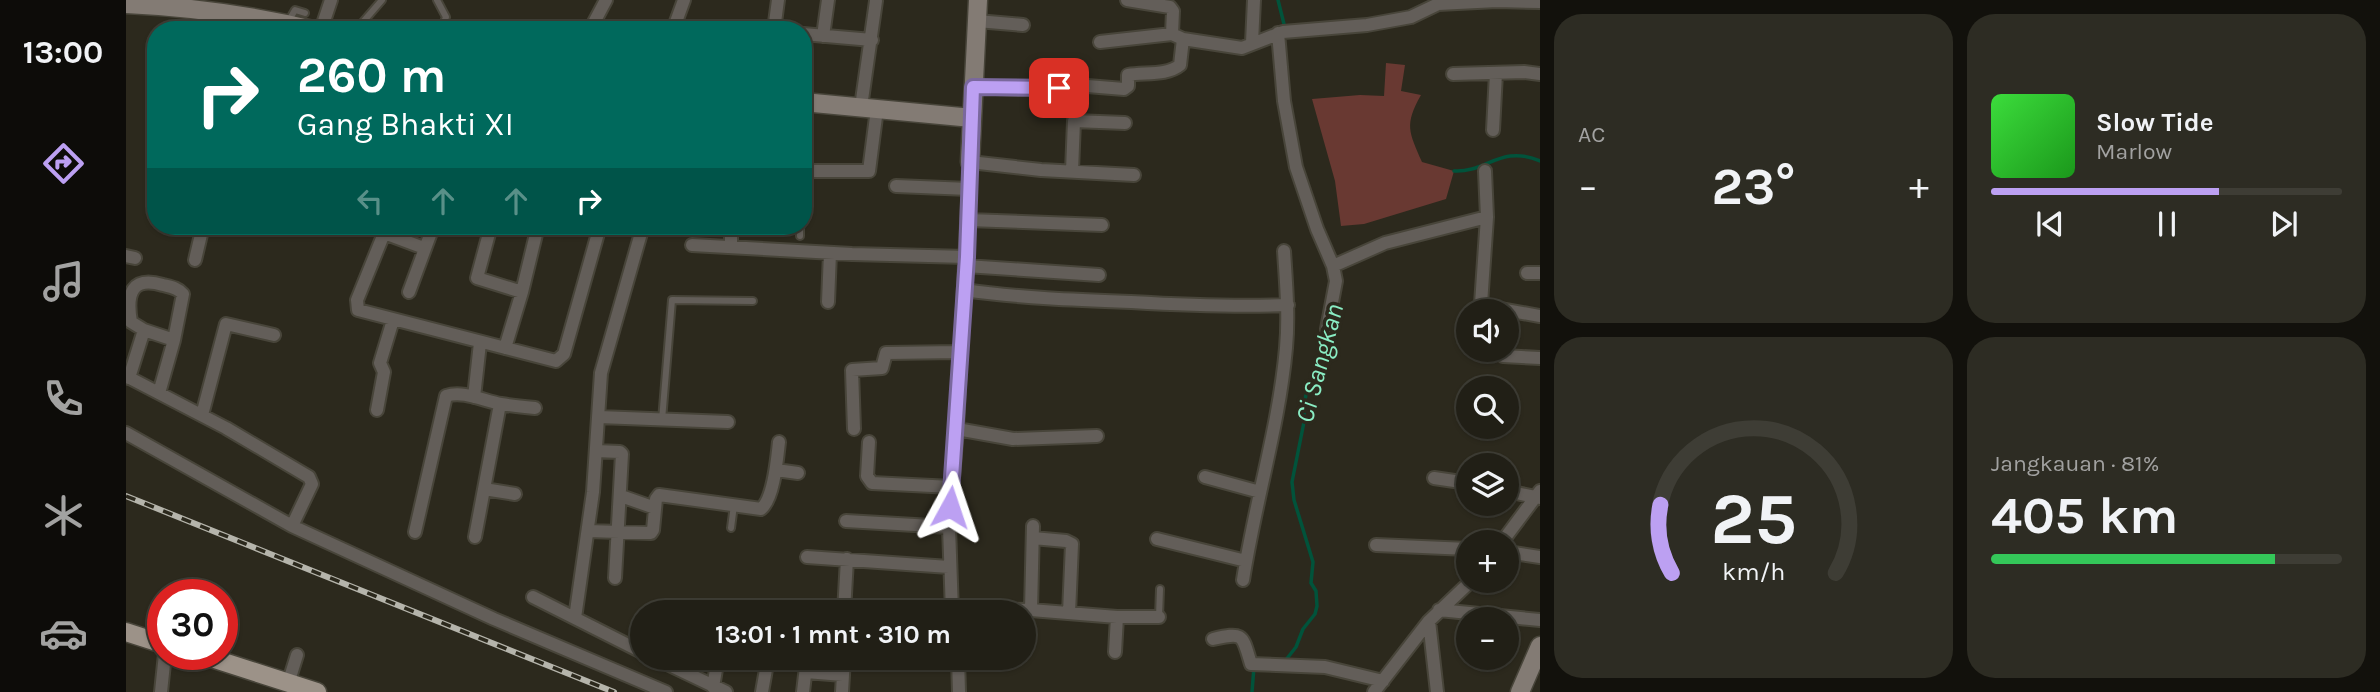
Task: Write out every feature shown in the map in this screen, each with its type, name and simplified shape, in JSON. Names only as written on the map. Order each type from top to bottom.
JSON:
[{"type":"main road","points":[[970,162],[978,0]]},
{"type":"main road","points":[[126,5],[204,4],[255,21]]},
{"type":"main road","points":[[812,103],[971,118]]},
{"type":"main road","points":[[126,632],[147,639]]},
{"type":"main road","points":[[1521,691],[1540,646]]},
{"type":"main road","points":[[238,669],[283,686],[317,692]]},
{"type":"street","points":[[324,21],[331,0]]},
{"type":"street","points":[[595,21],[607,0]]},
{"type":"street","points":[[676,21],[684,0]]},
{"type":"street","points":[[775,21],[778,0]]},
{"type":"street","points":[[823,36],[828,0]]},
{"type":"street","points":[[973,87],[1074,88],[1075,85],[1085,85],[1124,89],[1128,86],[1128,75],[1173,70],[1180,65],[1178,36],[1170,7],[1127,0]]},
{"type":"street","points":[[1252,43],[1254,0]]},
{"type":"street","points":[[812,172],[869,171],[869,108],[876,1]]},
{"type":"street","points":[[1100,42],[1178,36],[1242,48],[1283,33],[1367,25],[1411,17],[1430,7],[1450,3],[1540,2]]},
{"type":"street","points":[[977,21],[1023,25]]},
{"type":"street","points":[[1283,33],[1284,101],[1296,167],[1317,229],[1335,265],[1336,281],[1327,329]]},
{"type":"street","points":[[812,35],[872,40]]},
{"type":"street","points":[[1493,130],[1496,73]]},
{"type":"street","points":[[1452,74],[1540,74]]},
{"type":"street","points":[[1072,171],[1074,121],[1125,123]]},
{"type":"street","points":[[950,600],[948,527],[957,429],[970,162],[1134,175]]},
{"type":"street","points":[[1485,171],[1487,218],[1481,304],[1540,316]]},
{"type":"street","points":[[896,186],[969,189]]},
{"type":"street","points":[[1335,265],[1403,237],[1487,218]]},
{"type":"street","points":[[968,220],[1101,225]]},
{"type":"street","points":[[195,260],[201,235]]},
{"type":"street","points":[[384,235],[356,304],[360,311],[553,361],[562,358],[597,235]]},
{"type":"street","points":[[397,235],[424,247]]},
{"type":"street","points":[[409,292],[429,235]]},
{"type":"street","points":[[489,235],[477,278],[523,292]]},
{"type":"street","points":[[505,348],[523,292],[536,235]]},
{"type":"street","points":[[575,618],[588,531],[601,373],[640,235]]},
{"type":"street","points":[[731,235],[731,247]]},
{"type":"street","points":[[692,245],[966,262],[1099,275]]},
{"type":"street","points":[[1243,580],[1286,348],[1288,305],[1284,251]]},
{"type":"street","points":[[828,302],[830,253]]},
{"type":"street","points":[[159,393],[174,340],[183,294],[177,289],[149,281],[135,285],[130,300],[129,318],[133,324],[174,340]]},
{"type":"street","points":[[964,290],[1004,296],[1070,300],[1228,306],[1288,305]]},
{"type":"street","points":[[377,410],[384,372],[380,363],[393,320]]},
{"type":"street","points":[[202,415],[226,324],[274,335]]},
{"type":"street","points":[[144,330],[128,377],[226,428],[312,480],[292,527]]},
{"type":"street","points":[[474,397],[480,343]]},
{"type":"street","points":[[854,429],[852,370],[882,368],[886,353],[960,352]]},
{"type":"street","points":[[1519,357],[1540,358]]},
{"type":"street","points":[[415,532],[446,396],[452,394],[535,408]]},
{"type":"street","points":[[475,537],[500,404]]},
{"type":"street","points":[[599,416],[728,422]]},
{"type":"street","points":[[957,429],[1013,439],[1097,436]]},
{"type":"street","points":[[126,433],[292,527],[494,619],[666,692]]},
{"type":"street","points":[[588,531],[652,532],[656,499],[659,495],[761,509],[776,470],[779,442]]},
{"type":"street","points":[[869,442],[867,476],[872,483],[952,487]]},
{"type":"street","points":[[596,451],[622,454],[615,578]]},
{"type":"street","points":[[776,470],[798,473]]},
{"type":"street","points":[[1205,477],[1260,492]]},
{"type":"street","points":[[1434,478],[1456,481]]},
{"type":"street","points":[[484,489],[516,494]]},
{"type":"street","points":[[1512,530],[1539,496],[1519,493]]},
{"type":"street","points":[[621,496],[655,508]]},
{"type":"street","points":[[846,521],[948,527]]},
{"type":"street","points":[[1031,600],[1033,532],[1072,544],[1069,613]]},
{"type":"street","points":[[1157,539],[1246,561]]},
{"type":"street","points":[[1376,545],[1456,548]]},
{"type":"street","points":[[1519,554],[1540,558]]},
{"type":"street","points":[[807,557],[949,567]]},
{"type":"street","points":[[845,600],[847,559]]},
{"type":"street","points":[[1374,692],[1429,621],[1458,593]]},
{"type":"street","points":[[533,597],[630,646]]},
{"type":"street","points":[[1036,610],[1117,617],[1159,617]]},
{"type":"street","points":[[1439,610],[1540,620]]},
{"type":"street","points":[[1115,652],[1117,617]]},
{"type":"street","points":[[1429,621],[1437,692]]},
{"type":"street","points":[[1213,639],[1239,636],[1245,642],[1255,664],[1325,667],[1383,681]]},
{"type":"street","points":[[283,686],[297,655]]},
{"type":"street","points":[[161,692],[163,670]]},
{"type":"street","points":[[679,670],[726,692]]},
{"type":"street","points":[[709,685],[714,670]]},
{"type":"street","points":[[762,692],[766,670]]},
{"type":"street","points":[[842,692],[843,670]]},
{"type":"street","points":[[958,670],[959,692]]},
{"type":"street","points":[[803,692],[806,672],[843,675]]},
{"type":"lane","points":[[364,21],[382,0]]},
{"type":"lane","points":[[437,0],[446,17],[444,21]]},
{"type":"lane","points":[[662,420],[672,300],[753,301]]},
{"type":"lane","points":[[732,528],[734,505]]},
{"type":"lane","points":[[1159,617],[1160,589]]},
{"type":"shaded area","points":[[1386,63],[1405,65],[1401,91],[1421,95],[1412,114],[1410,128],[1422,162],[1454,171],[1446,199],[1364,224],[1341,226],[1335,181],[1312,99],[1384,96]]},
{"type":"waterway","name":"Ci Sangkan","points":[[1278,0],[1285,28]]},
{"type":"waterway","points":[[1454,171],[1475,168],[1504,157],[1526,157],[1540,161]]},
{"type":"waterway","name":"Ci Sangkan","points":[[1285,661],[1296,647],[1317,606],[1316,591],[1311,583],[1313,562],[1294,500],[1292,482],[1304,422],[1306,395],[1324,363],[1331,330]]},
{"type":"waterway","name":"Ci Sangkan","points":[[1252,692],[1254,667]]},
{"type":"railway","points":[[126,496],[614,692]]},
{"type":"route","points":[[950,507],[967,257],[973,87],[1059,88]]}]
